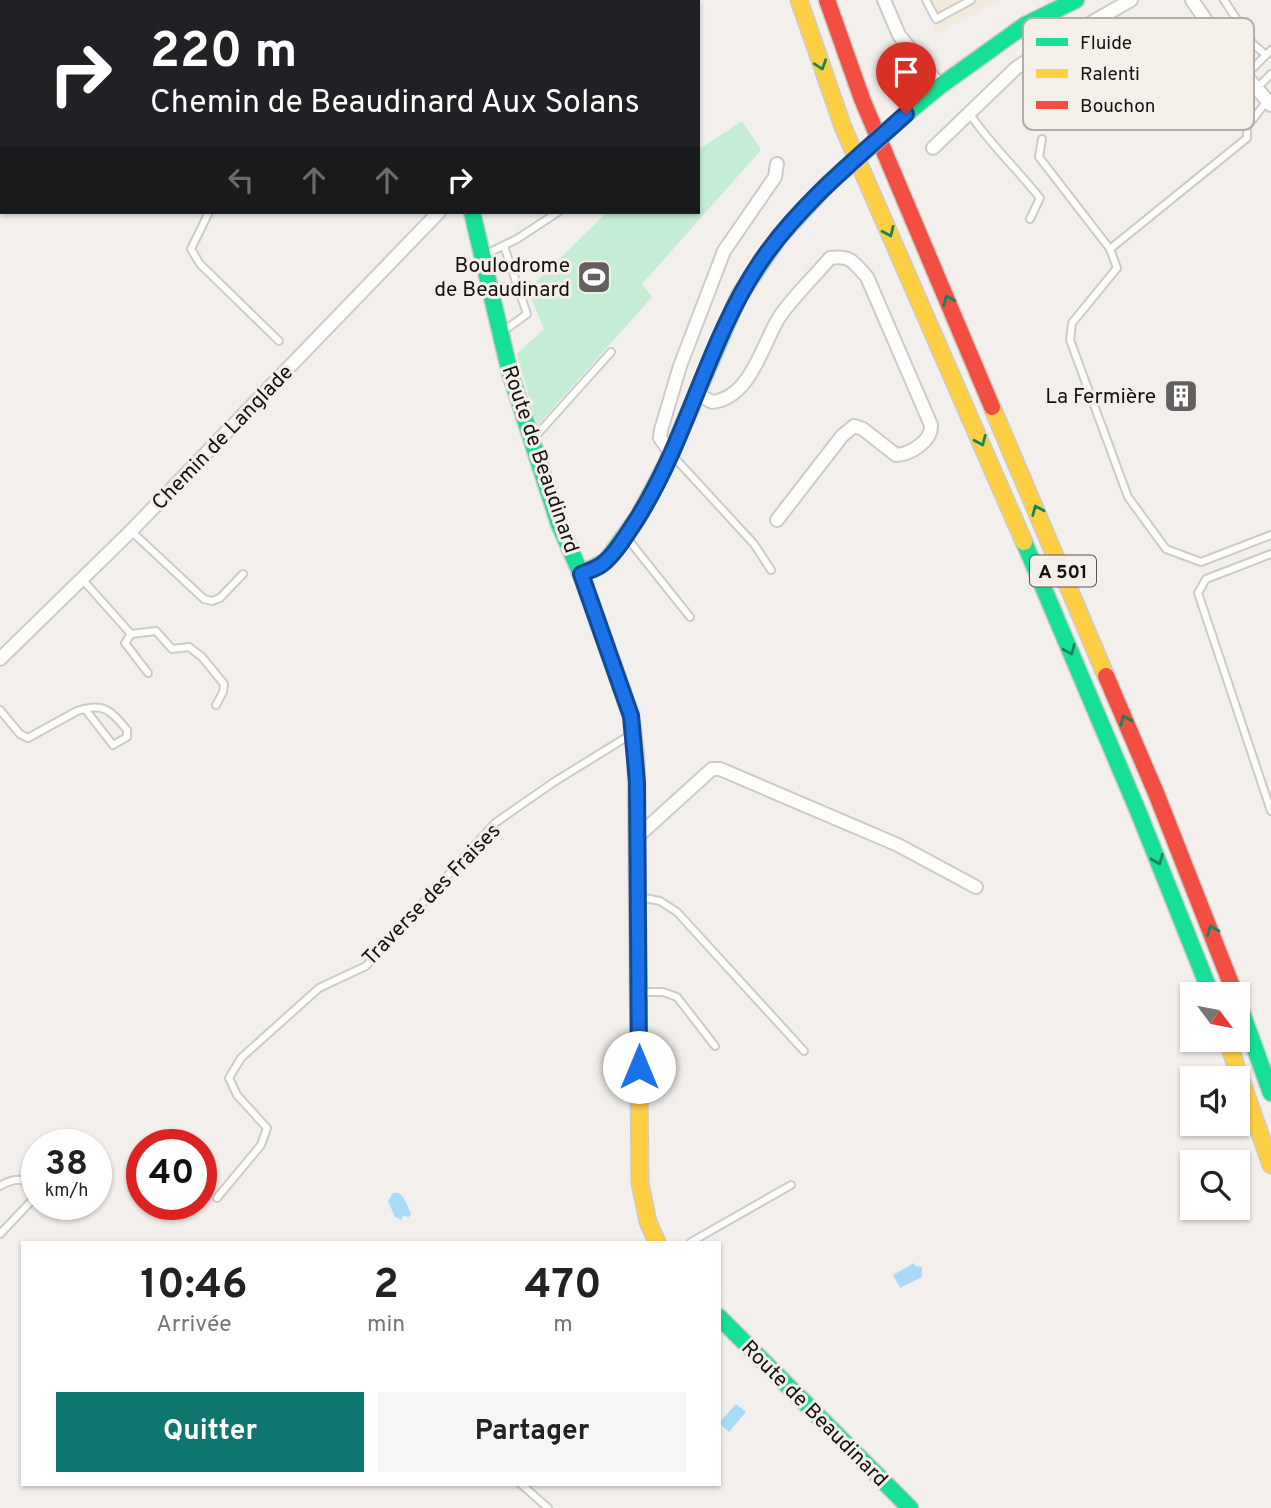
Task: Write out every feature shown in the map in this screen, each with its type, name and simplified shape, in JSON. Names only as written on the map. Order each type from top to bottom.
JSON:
[{"type":"main road","name":"A 501","points":[[799,0],[843,127],[1062,629],[1206,982]]},
{"type":"main road","name":"A 501","points":[[827,0],[866,108],[1156,793],[1231,982]]},
{"type":"main road","points":[[1039,18],[1076,0]]},
{"type":"main road","points":[[581,574],[601,565],[625,537],[652,494],[672,455],[728,320],[747,284],[793,219],[906,114],[1023,26]]},
{"type":"main road","name":"Route de Beaudinard","points":[[472,214],[510,373],[559,524],[581,574],[631,716],[636,758],[640,1183],[648,1222],[657,1241]]},
{"type":"main road","points":[[1250,1035],[1271,1093]]},
{"type":"main road","points":[[1231,1052],[1271,1165]]},
{"type":"main road","name":"Route de Beaudinard","points":[[721,1319],[910,1508]]},
{"type":"street","points":[[884,0],[900,36],[940,86]]},
{"type":"street","points":[[1099,18],[1131,0]]},
{"type":"street","points":[[1192,0],[1205,18]]},
{"type":"street","points":[[933,148],[1023,63]]},
{"type":"street","points":[[1254,87],[1269,103]]},
{"type":"street","points":[[672,455],[660,438],[661,430],[680,366],[711,280],[724,251],[775,177],[777,164]]},
{"type":"street","name":"Chemin de Langlade","points":[[0,659],[131,531],[437,214]]},
{"type":"street","points":[[697,394],[712,402],[732,397],[747,378],[781,316],[830,258],[843,256],[851,259],[867,277],[931,425],[932,433],[927,440],[896,455],[863,429],[854,426],[842,436],[777,520]]},
{"type":"street","points":[[637,837],[712,769],[720,769],[898,845],[975,887]]},
{"type":"lane","points":[[926,0],[936,19],[971,0]]},
{"type":"lane","points":[[1224,0],[1236,18]]},
{"type":"lane","points":[[1254,67],[1268,53]]},
{"type":"lane","points":[[1256,89],[1271,74]]},
{"type":"lane","points":[[1254,119],[1269,103]]},
{"type":"lane","points":[[969,113],[1040,198],[1030,219]]},
{"type":"lane","points":[[1110,248],[1247,138],[1247,130]]},
{"type":"lane","points":[[1042,139],[1039,157],[1110,248],[1117,268],[1072,323],[1070,340],[1128,497],[1166,549],[1200,562],[1271,535]]},
{"type":"lane","points":[[208,214],[191,249],[200,264],[279,341]]},
{"type":"lane","points":[[482,256],[517,239],[555,214]]},
{"type":"lane","points":[[501,334],[527,314],[503,246]]},
{"type":"lane","points":[[533,440],[611,352]]},
{"type":"lane","points":[[672,455],[754,544],[771,570]]},
{"type":"lane","points":[[131,531],[204,599],[212,601],[220,598],[243,574]]},
{"type":"lane","points":[[625,537],[690,617]]},
{"type":"lane","points":[[1271,554],[1206,579],[1198,593],[1271,811]]},
{"type":"lane","points":[[82,579],[131,634]]},
{"type":"lane","points":[[148,673],[125,643],[131,634],[156,631],[173,649],[189,647],[202,657],[224,684],[216,705]]},
{"type":"lane","points":[[0,710],[20,734],[28,738],[85,709],[96,706],[110,710],[127,730],[127,737],[113,745],[85,709]]},
{"type":"lane","name":"Traverse des Fraises","points":[[217,1198],[261,1145],[267,1128],[237,1094],[229,1078],[241,1058],[319,988],[366,966],[495,823],[632,733]]},
{"type":"lane","points":[[638,897],[660,901],[677,912],[804,1051]]},
{"type":"lane","points":[[638,992],[663,992],[677,997],[715,1046]]},
{"type":"lane","points":[[0,1186],[21,1180]]},
{"type":"lane","points":[[693,1241],[790,1185]]},
{"type":"lane","points":[[0,1234],[21,1212]]},
{"type":"lane","points":[[524,1486],[548,1508]]},
{"type":"shaded area","points":[[922,0],[1000,0],[934,35],[935,26]]},
{"type":"green space","name":"Boulodrome de Beaudinard","points":[[742,121],[761,150],[642,284],[652,297],[537,426],[517,354],[544,329],[528,290],[605,214],[700,214],[700,149]]},
{"type":"water","points":[[393,1193],[399,1193],[404,1198],[411,1214],[409,1217],[403,1216],[401,1220],[395,1217],[388,1201]]},
{"type":"water","points":[[914,1263],[915,1266],[922,1267],[922,1277],[900,1288],[893,1275]]},
{"type":"water","points":[[736,1404],[746,1412],[729,1432],[721,1425],[721,1421]]},
{"type":"traffic: fast","points":[[1039,18],[1076,0]]},
{"type":"traffic: fast","points":[[906,114],[1023,26]]},
{"type":"traffic: fast","points":[[581,574],[606,561],[637,519],[666,465],[739,296],[779,237],[828,184]]},
{"type":"traffic: fast","points":[[472,214],[510,373],[559,524],[581,574],[622,690]]},
{"type":"traffic: fast","points":[[1024,542],[1138,811],[1206,982]]},
{"type":"traffic: fast","points":[[1250,1035],[1271,1093]]},
{"type":"traffic: fast","points":[[721,1319],[910,1508]]},
{"type":"traffic: slow","points":[[799,0],[843,127],[1024,542]]},
{"type":"traffic: slow","points":[[828,184],[906,114]]},
{"type":"traffic: slow","points":[[992,407],[1106,676]]},
{"type":"traffic: slow","points":[[622,690],[631,716],[636,758],[640,1183],[648,1222],[657,1241]]},
{"type":"traffic: slow","points":[[1231,1052],[1271,1165]]},
{"type":"traffic: jam","points":[[827,0],[862,99],[992,407]]},
{"type":"traffic: jam","points":[[1106,676],[1156,793],[1230,982]]},
{"type":"place","name":"Boulodrome de Beaudinard","points":[[594,277]]},
{"type":"place","name":"La Fermière","points":[[1181,396]]},
{"type":"route","points":[[639,1067],[636,758],[631,716],[581,574],[601,565],[625,537],[652,494],[672,455],[740,296],[761,261],[793,219],[906,114]]}]
